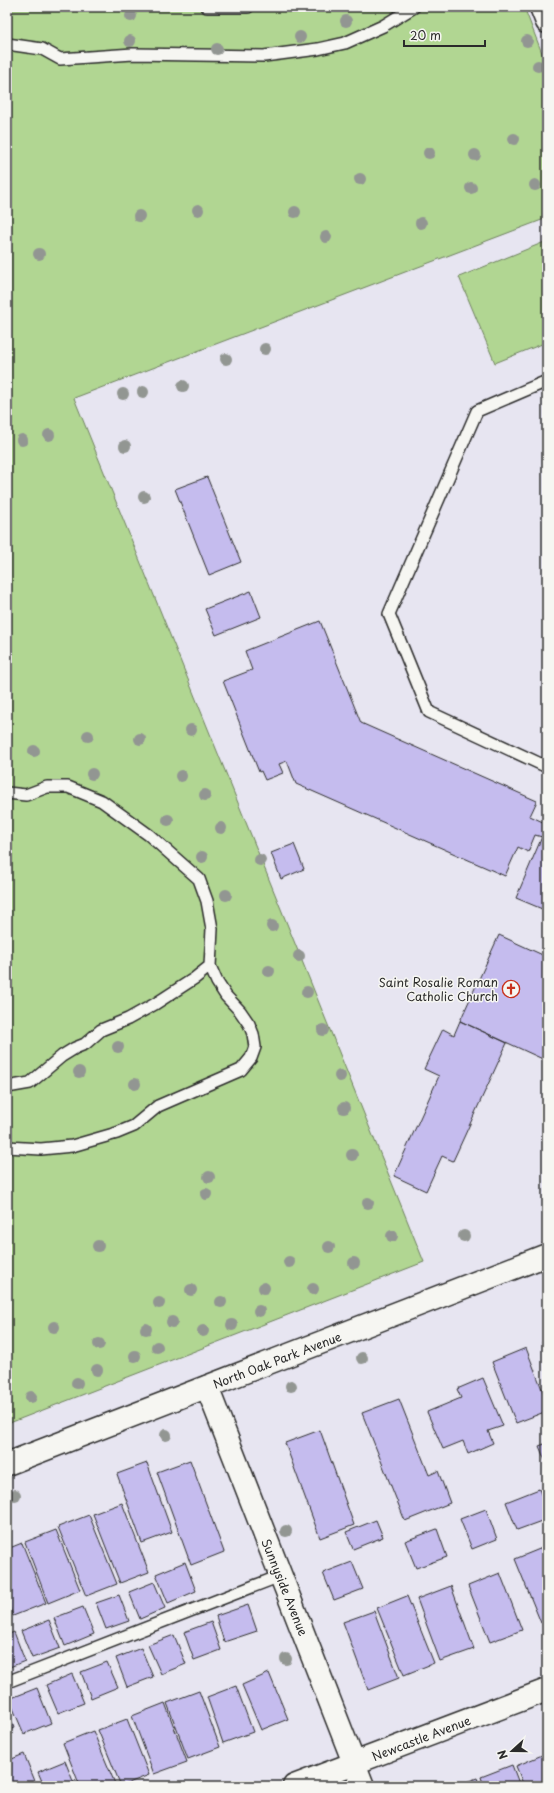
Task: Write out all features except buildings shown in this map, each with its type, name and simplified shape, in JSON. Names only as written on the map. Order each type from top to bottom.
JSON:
[{"type":"street","points":[[542,7],[547,22]]},
{"type":"street","name":"North Oak Park Avenue","points":[[7,1464],[547,1255]]},
{"type":"street","name":"Sunnyside Avenue","points":[[207,1387],[280,1576],[364,1786]]},
{"type":"street","name":"Newcastle Avenue","points":[[294,1786],[547,1690]]},
{"type":"lane","points":[[207,7],[248,7]]},
{"type":"lane","points":[[7,44],[42,49],[60,59],[133,54],[264,56],[318,49],[345,42],[383,26],[414,7]]},
{"type":"lane","points":[[547,382],[476,411],[389,614],[429,712],[547,767]]},
{"type":"lane","points":[[7,793],[26,795],[47,787],[68,786],[102,802],[149,835],[199,879],[207,901],[212,929],[210,966],[217,982],[245,1018],[253,1034],[255,1047],[251,1058],[241,1070],[158,1106],[134,1126],[117,1133],[72,1146],[41,1149],[7,1147]]},
{"type":"lane","points":[[7,1087],[21,1086],[30,1083],[62,1056],[85,1044],[101,1030],[128,1019],[155,1004],[195,978],[210,966]]},
{"type":"lane","points":[[7,1682],[280,1576]]},
{"type":"green space","points":[[7,7],[524,7],[547,66],[547,218],[74,398],[424,1262],[7,1424]]},
{"type":"green space","points":[[547,241],[547,342],[495,363],[459,277]]},
{"type":"place","name":"Saint Rosalie Roman Catholic Church","points":[[511,989]]}]
